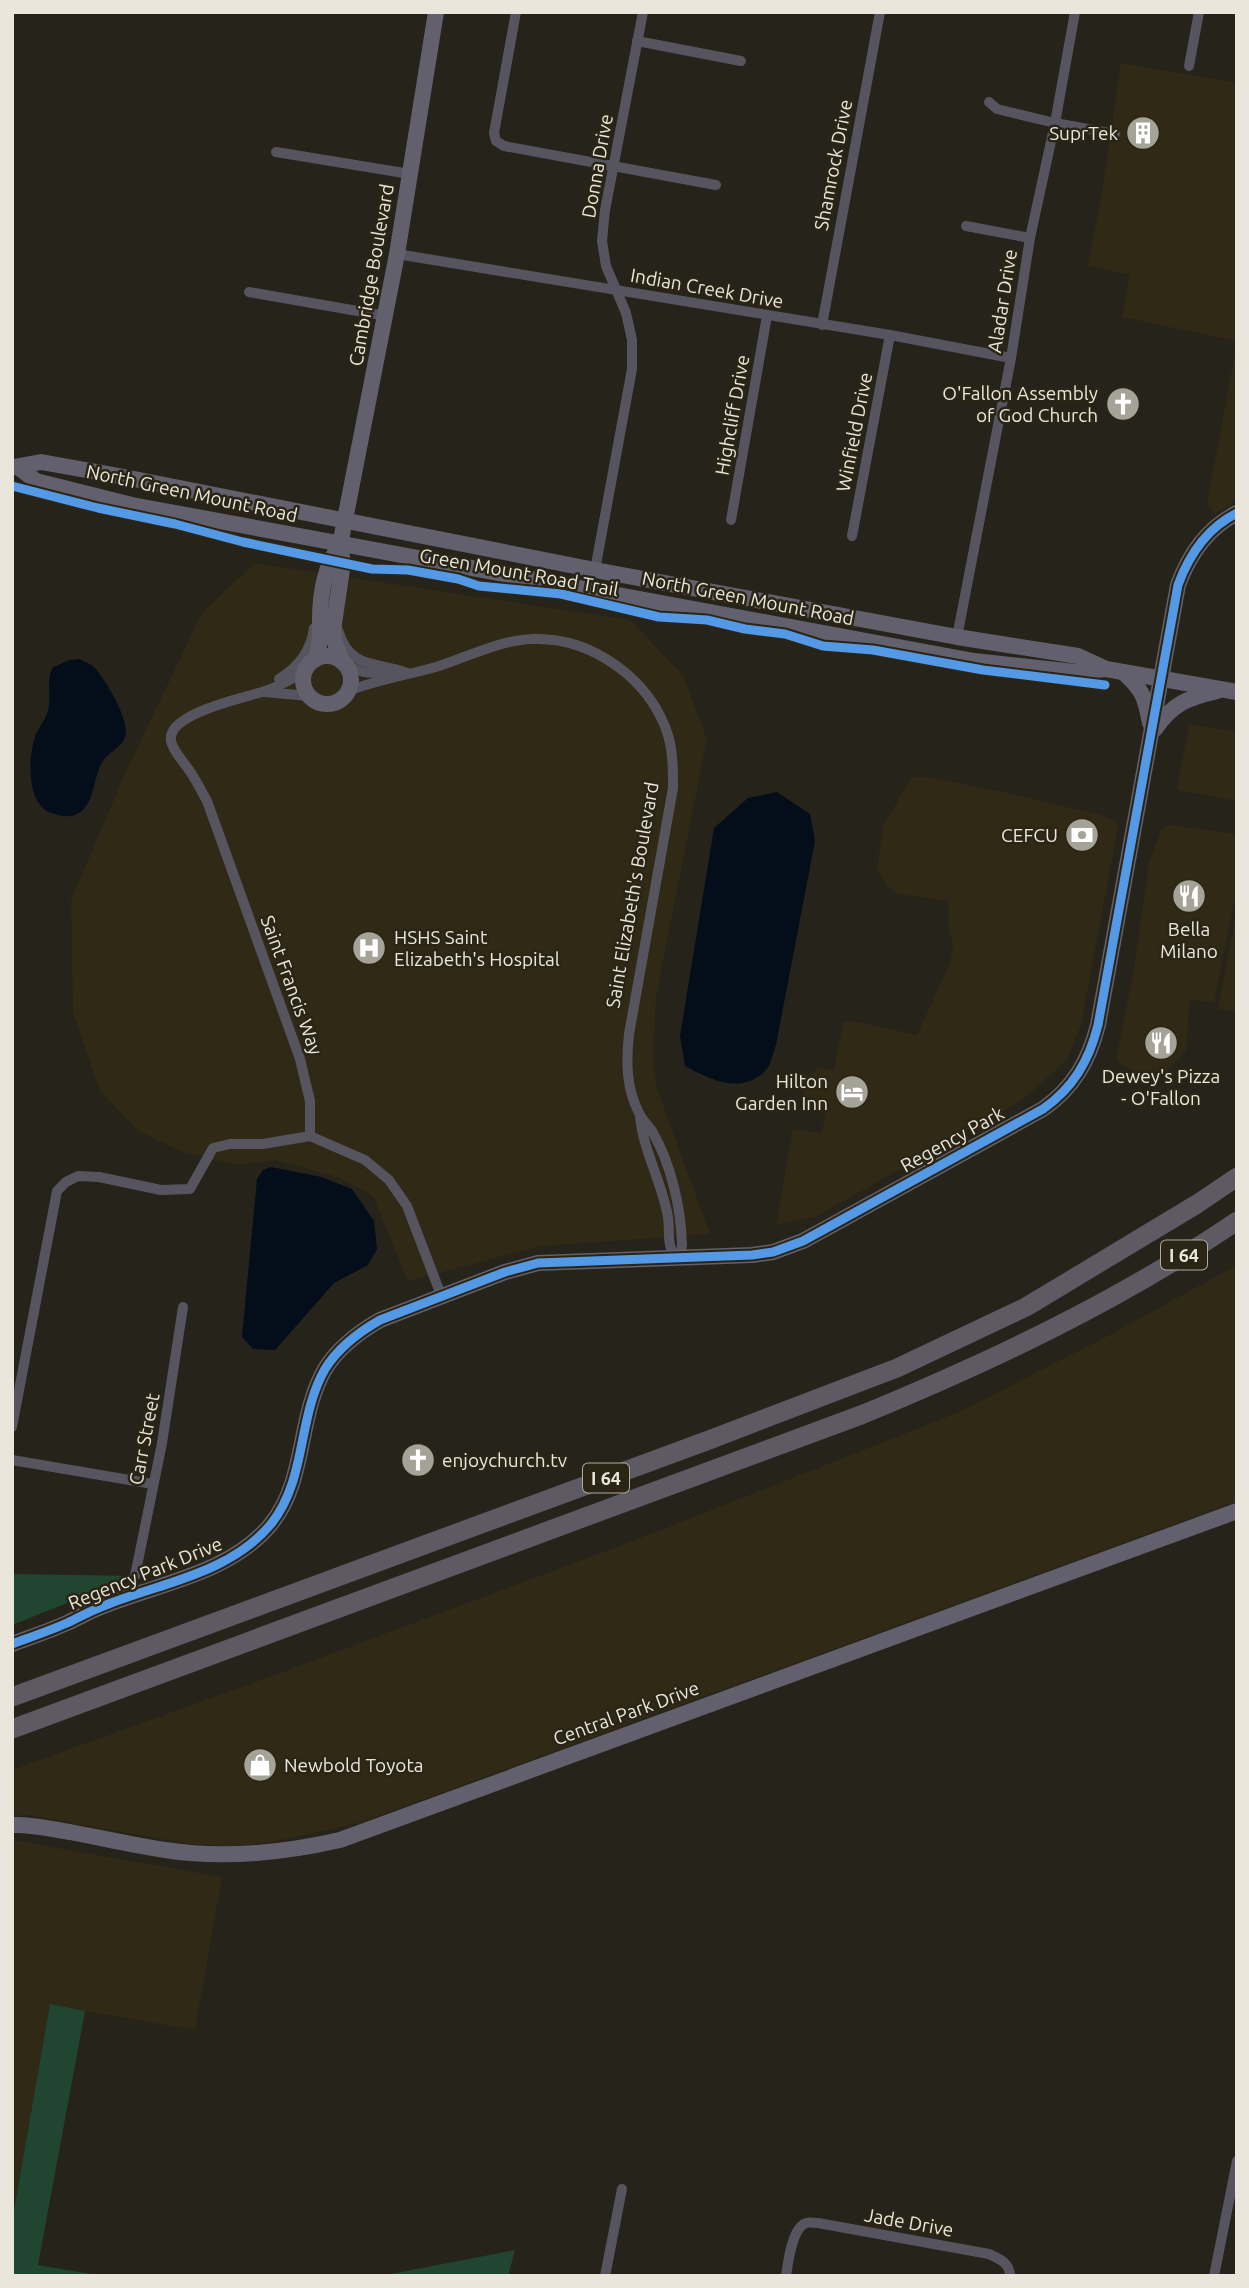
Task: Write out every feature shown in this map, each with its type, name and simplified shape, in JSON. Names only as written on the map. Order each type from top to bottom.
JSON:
[{"type":"highway","points":[[1179,1214],[1196,1194],[1237,1164]]},
{"type":"highway","name":"I 64","points":[[12,1697],[897,1368],[1026,1307],[1237,1177]]},
{"type":"highway","name":"I 64","points":[[12,1729],[861,1415],[996,1357],[1130,1289],[1237,1221]]},
{"type":"highway","points":[[1130,1289],[1158,1280],[1237,1233]]},
{"type":"street","name":"Cambridge Boulevard","points":[[340,545],[386,316],[436,12]]},
{"type":"street","points":[[516,12],[494,133],[496,142],[504,146],[716,185]]},
{"type":"street","name":"Donna Drive","points":[[595,570],[632,369],[632,340],[626,313],[606,266],[602,241],[605,210],[643,12]]},
{"type":"street","name":"Shamrock Drive","points":[[822,325],[880,12]]},
{"type":"street","name":"Aladar Drive","points":[[957,637],[1011,358],[1030,238],[1075,12]]},
{"type":"street","points":[[1189,66],[1199,12]]},
{"type":"street","points":[[637,41],[741,61]]},
{"type":"street","points":[[989,102],[997,109],[1115,134]]},
{"type":"street","points":[[276,152],[411,174]]},
{"type":"street","points":[[966,226],[1030,238]]},
{"type":"street","name":"Indian Creek Drive","points":[[397,254],[890,335],[1011,358]]},
{"type":"street","points":[[249,292],[386,316]]},
{"type":"street","name":"Highcliff Drive","points":[[731,520],[767,316]]},
{"type":"street","name":"Winfield Drive","points":[[852,536],[890,335]]},
{"type":"street","name":"North Green Mount Road","points":[[15,467],[41,462],[595,570],[957,637],[1078,656],[1114,671]]},
{"type":"street","name":"North Green Mount Road","points":[[15,467],[36,481],[101,498],[340,545],[974,661],[1075,671],[1114,671],[1230,691]]},
{"type":"street","name":"Regency Park","points":[[441,1295],[538,1263],[763,1254],[786,1249],[1058,1099],[1071,1085],[1093,1047],[1178,585],[1197,546],[1212,530],[1237,513]]},
{"type":"street","points":[[309,696],[304,686],[319,649],[343,563],[340,545]]},
{"type":"street","points":[[327,616],[351,676],[348,691]]},
{"type":"street","name":"Saint Elizabeth's Boulevard","points":[[327,616],[357,658],[365,663],[395,668],[402,675]]},
{"type":"street","name":"Saint Francis Way","points":[[250,695],[260,685],[288,673],[303,659],[309,649],[315,627],[327,616]]},
{"type":"street","name":"Saint Elizabeth's Boulevard","points":[[309,696],[317,702],[332,704],[342,699],[348,691],[511,641],[535,639],[586,649],[613,663],[640,687],[662,719],[671,750],[673,788],[627,1054],[630,1089],[640,1116],[652,1130],[676,1196],[682,1230],[681,1252],[677,1258]]},
{"type":"street","name":"Saint Elizabeth's Boulevard","points":[[311,665],[332,657],[363,672],[402,675]]},
{"type":"street","name":"Saint Francis Way","points":[[310,1136],[310,1101],[300,1059],[207,801],[171,744],[171,734],[187,719],[223,703],[264,692],[298,676],[311,665]]},
{"type":"street","points":[[1114,671],[1140,688],[1147,705],[1152,733]]},
{"type":"street","points":[[1152,733],[1167,712],[1179,703],[1193,697],[1230,691]]},
{"type":"street","name":"Saint Francis Way","points":[[264,692],[309,696]]},
{"type":"street","points":[[12,1427],[57,1191],[78,1176],[99,1177],[161,1189],[190,1189],[214,1148],[230,1144],[263,1144],[310,1136],[365,1160],[389,1180],[411,1214],[441,1295]]},
{"type":"street","name":"Regency Park Drive","points":[[12,1644],[54,1629],[105,1605],[219,1564],[240,1552],[271,1524],[289,1493],[299,1463],[314,1394],[325,1369],[361,1331],[398,1311],[441,1295]]},
{"type":"street","name":"Carr Street","points":[[135,1576],[162,1443],[183,1307]]},
{"type":"street","points":[[12,1460],[153,1484]]},
{"type":"street","name":"Central Park Drive","points":[[12,1825],[42,1827],[167,1850],[204,1854],[274,1851],[340,1840],[1237,1511]]},
{"type":"street","points":[[1214,2276],[1237,2161]]},
{"type":"street","points":[[605,2276],[622,2189]]},
{"type":"street","name":"Jade Drive","points":[[786,2276],[792,2244],[798,2230],[806,2223],[989,2254],[1004,2261],[1011,2272],[1010,2276]]},
{"type":"shaded area","points":[[1121,63],[1237,83],[1237,341],[1122,317],[1130,275],[1088,266]]},
{"type":"shaded area","points":[[1237,342],[1237,500],[1215,514],[1207,503]]},
{"type":"shaded area","name":"HSHS Saint Elizabeth's Hospital","points":[[255,563],[630,620],[683,675],[707,739],[656,997],[653,1057],[657,1089],[710,1234],[541,1246],[408,1281],[373,1196],[338,1177],[276,1160],[237,1165],[182,1152],[139,1131],[100,1091],[73,1012],[71,900],[126,771],[202,613]]},
{"type":"shaded area","points":[[1189,724],[1237,732],[1237,801],[1177,790]]},
{"type":"shaded area","points":[[912,777],[934,778],[1017,795],[1116,821],[1118,827],[1081,1025],[1067,1060],[1021,1101],[815,1217],[776,1225],[793,1129],[821,1133],[826,1114],[813,1111],[803,1094],[808,1079],[817,1068],[834,1070],[843,1022],[858,1022],[917,1035],[950,963],[953,947],[949,929],[949,901],[898,894],[886,885],[877,869],[883,826]]},
{"type":"shaded area","points":[[1170,825],[1237,834],[1237,889],[1214,1002],[1190,1000],[1186,1050],[1163,1075],[1151,1081],[1116,1061],[1133,974],[1149,863],[1162,829]]},
{"type":"shaded area","points":[[1237,909],[1237,1011],[1218,1009]]},
{"type":"shaded area","points":[[1237,1265],[1237,1501],[359,1823],[272,1842],[237,1846],[189,1844],[27,1815],[12,1816],[12,1770],[625,1544],[957,1413],[1104,1338]]},
{"type":"shaded area","points":[[12,1840],[222,1877],[195,2030],[50,2005],[12,2222]]},
{"type":"green space","points":[[12,1574],[135,1576],[12,1625]]},
{"type":"green space","points":[[50,2004],[85,2011],[38,2265],[103,2276],[12,2276],[12,2222]]},
{"type":"green space","points":[[515,2250],[508,2276],[381,2276]]},
{"type":"water","points":[[79,659],[93,666],[103,679],[120,710],[126,730],[123,741],[101,764],[86,806],[75,815],[65,816],[49,812],[36,798],[31,777],[31,753],[36,734],[48,709],[52,668],[69,660]]},
{"type":"water","points":[[777,792],[810,814],[815,841],[771,1062],[757,1078],[736,1084],[726,1083],[685,1066],[680,1036],[714,828],[748,798]]},
{"type":"water","points":[[271,1167],[321,1177],[352,1189],[374,1221],[377,1249],[368,1265],[334,1283],[275,1350],[253,1349],[242,1337],[257,1179],[263,1170]]},
{"type":"cycle path","name":"Green Mount Road Trail","points":[[12,486],[243,542],[372,569],[408,570],[458,579],[479,586],[561,594],[659,617],[707,620],[745,629],[785,634],[823,646],[873,650],[983,670],[1105,685]]},
{"type":"cycle path","points":[[12,1644],[127,1597],[194,1575],[236,1554],[255,1541],[271,1524],[291,1488],[310,1408],[325,1369],[349,1341],[380,1320],[505,1272],[538,1263],[773,1252],[803,1241],[1054,1101],[1071,1083],[1085,1062],[1098,1025],[1178,585],[1200,543],[1217,526],[1237,513]]},
{"type":"place","name":"SuprTek","points":[[1143,133]]},
{"type":"place","name":"O'Fallon Assembly of God Church","points":[[1123,404]]},
{"type":"place","name":"CEFCU","points":[[1082,835]]},
{"type":"place","name":"Bella Milano","points":[[1189,896]]},
{"type":"place","name":"HSHS Saint Elizabeth's Hospital","points":[[369,948]]},
{"type":"place","name":"Dewey's Pizza - O'Fallon","points":[[1161,1043]]},
{"type":"place","name":"Hilton Garden Inn","points":[[852,1092]]},
{"type":"place","name":"enjoychurch.tv","points":[[418,1460]]},
{"type":"place","name":"Newbold Toyota","points":[[260,1765]]}]
